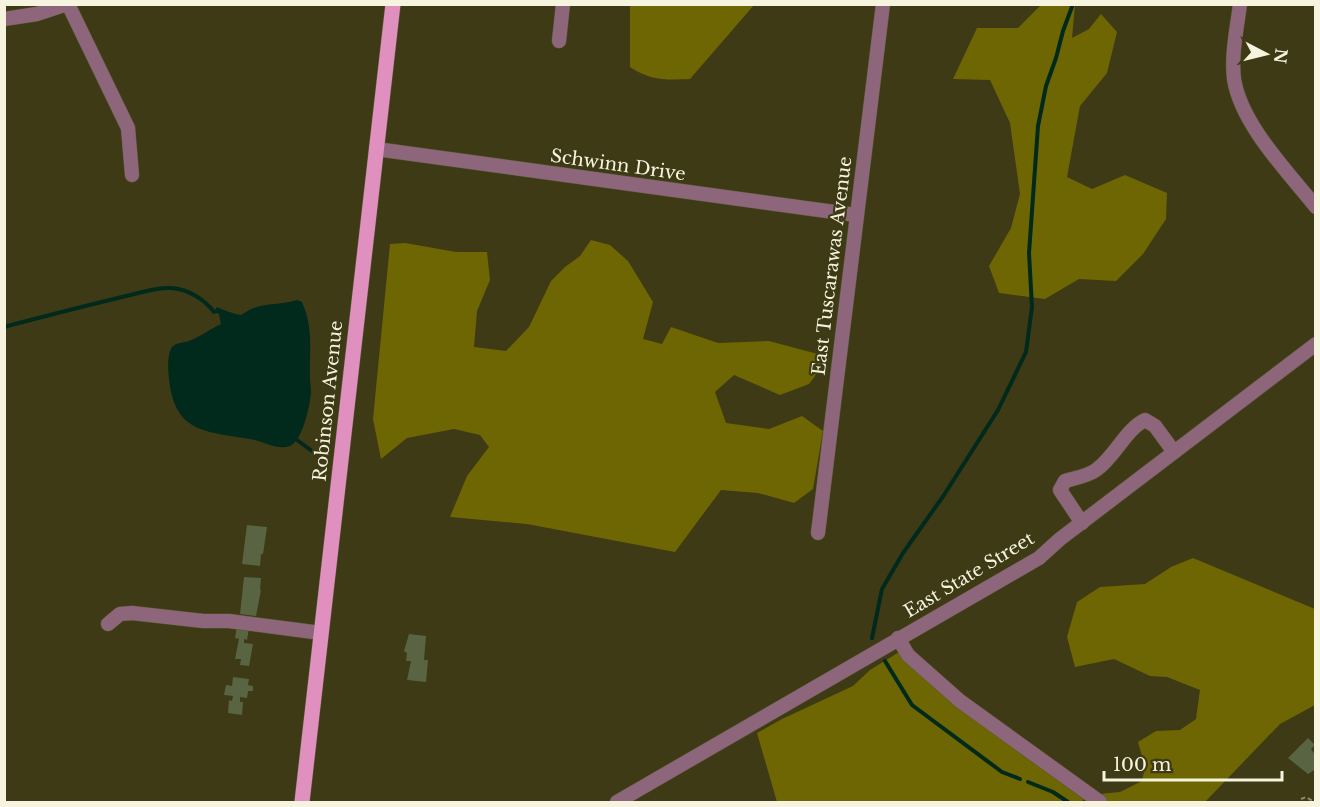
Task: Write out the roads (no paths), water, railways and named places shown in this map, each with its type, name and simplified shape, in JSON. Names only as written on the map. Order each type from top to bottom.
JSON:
[{"type":"main road","name":"Robinson Avenue","points":[[302,802],[393,4]]},
{"type":"street","points":[[4,19],[37,14],[68,4],[128,128],[132,175]]},
{"type":"street","points":[[558,41],[563,4]]},
{"type":"street","name":"East Tuscarawas Avenue","points":[[818,532],[883,4]]},
{"type":"street","points":[[1240,4],[1233,66],[1242,106],[1253,127],[1316,207]]},
{"type":"street","name":"Schwinn Drive","points":[[376,149],[856,215]]},
{"type":"street","name":"East State Street","points":[[617,802],[1039,558],[1316,344]]},
{"type":"street","points":[[1082,523],[1060,490],[1062,484],[1096,471],[1124,441],[1135,425],[1145,420],[1155,426],[1174,452]]},
{"type":"street","points":[[108,624],[120,614],[132,613],[203,621],[229,621],[321,633]]},
{"type":"street","points":[[898,638],[908,655],[960,701],[1100,802]]},
{"type":"waterway","points":[[872,638],[882,589],[903,553],[944,495],[998,410],[1026,352],[1032,307],[1029,253],[1038,126],[1046,86],[1073,4]]},
{"type":"waterway","points":[[4,327],[148,290],[165,288],[189,293],[200,299],[214,312]]},
{"type":"waterway","points":[[297,440],[312,451]]},
{"type":"waterway","points":[[885,661],[912,705],[1002,772],[1020,779]]},
{"type":"waterway","points":[[1028,782],[1053,792],[1068,802]]}]
